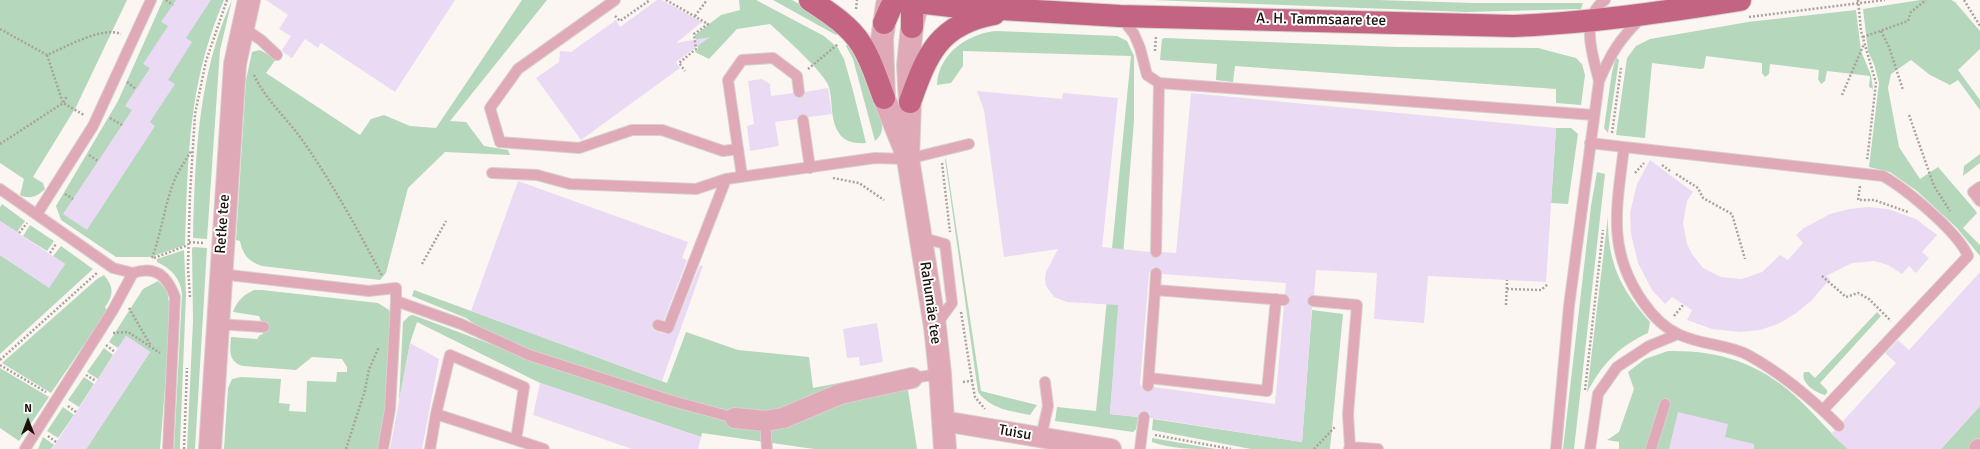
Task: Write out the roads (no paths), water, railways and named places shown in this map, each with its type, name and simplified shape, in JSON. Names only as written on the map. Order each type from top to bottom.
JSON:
[{"type":"main road","points":[[810,0],[835,17],[860,42],[869,58],[884,98]]},
{"type":"main road","points":[[884,23],[891,7],[918,1],[912,27]]},
{"type":"main road","name":"A. H. Tammsaare tee","points":[[918,1],[1018,10],[1120,16],[1513,26],[1744,9]]},
{"type":"main road","points":[[910,102],[924,63],[934,47],[947,35],[962,24],[976,18],[1018,10]]},
{"type":"street","name":"Retke tee","points":[[210,449],[234,64],[241,26],[249,0]]},
{"type":"street","name":"Rahumäe tee","points":[[888,0],[882,39],[884,98],[908,159]]},
{"type":"street","name":"Rahumäe tee","points":[[912,27],[908,65],[910,102],[908,159],[935,327],[945,449]]},
{"type":"street","points":[[734,418],[764,421],[783,418],[840,394],[912,378]]},
{"type":"street","name":"Tuisu","points":[[943,421],[1111,449]]},
{"type":"lane","points":[[37,214],[95,122],[134,40],[151,0]]},
{"type":"lane","points":[[615,0],[518,69],[490,108],[500,142],[579,148],[632,130],[662,130],[723,151],[738,150]]},
{"type":"lane","points":[[1599,81],[1592,51],[1589,21],[1598,7],[1605,0]]},
{"type":"lane","points":[[1120,16],[1134,34],[1140,48],[1147,75],[1159,83],[1594,115]]},
{"type":"lane","points":[[1556,449],[1569,306],[1599,81],[1614,49],[1623,36],[1643,16]]},
{"type":"lane","points":[[241,26],[261,40],[277,55]]},
{"type":"lane","points":[[742,176],[728,80],[742,60],[773,58],[797,76],[799,92]]},
{"type":"lane","points":[[1156,252],[1159,83]]},
{"type":"lane","points":[[803,120],[810,168]]},
{"type":"lane","points":[[1590,143],[1883,176],[1908,192],[1942,223],[1965,248],[1968,256],[1823,410]]},
{"type":"lane","points":[[492,173],[537,175],[570,184],[696,189],[726,179],[742,176],[876,158],[908,159],[969,144]]},
{"type":"lane","points":[[1624,147],[1616,226],[1620,258],[1632,286],[1653,317],[1678,334],[1747,354],[1791,382],[1839,426]]},
{"type":"lane","points":[[658,325],[668,328],[726,179]]},
{"type":"lane","points":[[1980,187],[1973,192],[1980,201]]},
{"type":"lane","points":[[0,189],[112,268],[133,274]]},
{"type":"lane","points":[[25,449],[60,400],[133,274],[140,271],[152,270],[162,276],[170,284],[175,297],[168,449]]},
{"type":"lane","points":[[220,274],[369,291],[396,288],[390,409],[383,449]]},
{"type":"lane","points":[[1156,274],[1149,382],[1267,391],[1280,300],[1156,290]]},
{"type":"lane","points":[[396,301],[460,324],[529,355],[672,401],[734,418]]},
{"type":"lane","points":[[1313,301],[1357,305],[1348,414],[1350,448],[1378,449]]},
{"type":"lane","points":[[217,324],[264,327]]},
{"type":"lane","points":[[1590,449],[1598,394],[1617,367],[1649,346],[1678,334]]},
{"type":"lane","points":[[430,449],[436,414],[450,355],[524,387],[516,440]]},
{"type":"lane","points":[[912,378],[940,374]]},
{"type":"lane","points":[[1041,437],[1048,406],[1045,382]]},
{"type":"lane","points":[[1651,449],[1665,404]]},
{"type":"lane","points":[[436,414],[544,449]]},
{"type":"lane","points":[[1140,449],[1144,418]]},
{"type":"lane","points":[[764,421],[767,449]]}]
